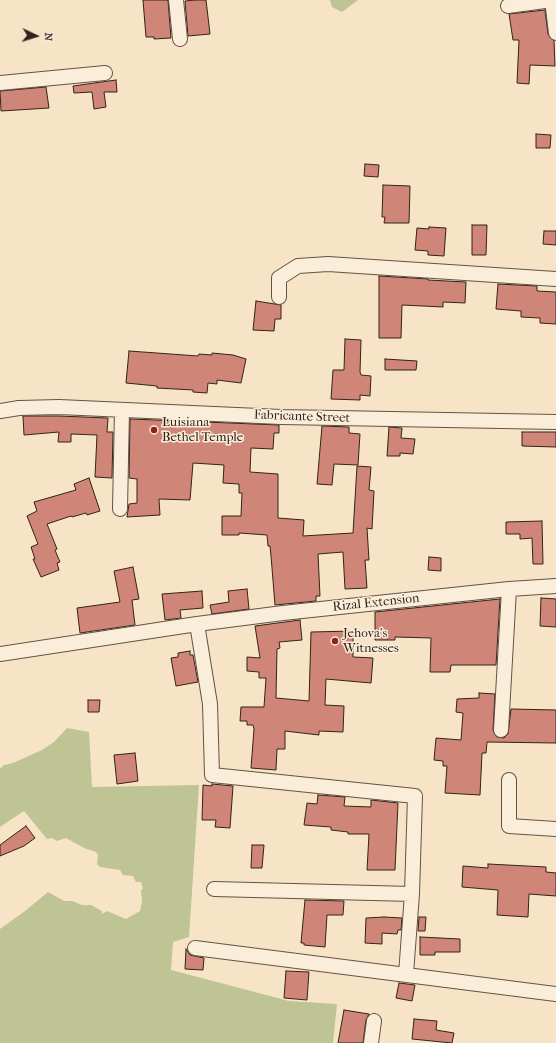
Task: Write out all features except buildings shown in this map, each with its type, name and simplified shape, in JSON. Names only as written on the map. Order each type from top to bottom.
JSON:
[{"type":"street","points":[[176,0],[180,39]]},
{"type":"street","points":[[508,6],[552,0],[556,33]]},
{"type":"street","points":[[0,83],[105,73]]},
{"type":"street","points":[[279,297],[279,278],[298,266],[328,264],[556,279]]},
{"type":"street","name":"Fabricante Street","points":[[0,411],[19,408],[59,406],[326,419],[556,422]]},
{"type":"street","points":[[120,509],[122,410]]},
{"type":"street","name":"Rizal Extension","points":[[0,654],[197,624],[509,589],[556,586]]},
{"type":"street","points":[[500,730],[509,589]]},
{"type":"street","points":[[197,624],[210,704],[212,775],[415,796],[412,894],[406,974]]},
{"type":"street","points":[[509,780],[509,826],[556,829]]},
{"type":"street","points":[[214,889],[412,894]]},
{"type":"street","points":[[195,948],[556,994]]},
{"type":"street","points":[[371,1043],[374,1021]]},
{"type":"green space","points":[[330,0],[358,0],[342,12],[332,7]]},
{"type":"green space","points":[[67,728],[89,732],[92,787],[199,785],[189,937],[173,942],[171,970],[289,1001],[337,1004],[333,1043],[0,1043],[0,929],[48,892],[64,901],[72,901],[82,905],[91,905],[102,911],[102,914],[107,911],[126,919],[140,911],[142,902],[141,890],[143,889],[141,882],[136,882],[133,876],[123,875],[120,870],[100,867],[97,864],[98,855],[96,852],[84,848],[66,838],[57,841],[52,838],[47,839],[24,811],[0,827],[0,769],[4,765],[13,763],[42,750],[54,742]]},
{"type":"place","name":"Luisiana Bethel Temple","points":[[154,430]]},
{"type":"place","name":"Jehova's Witnesses","points":[[335,641]]}]
